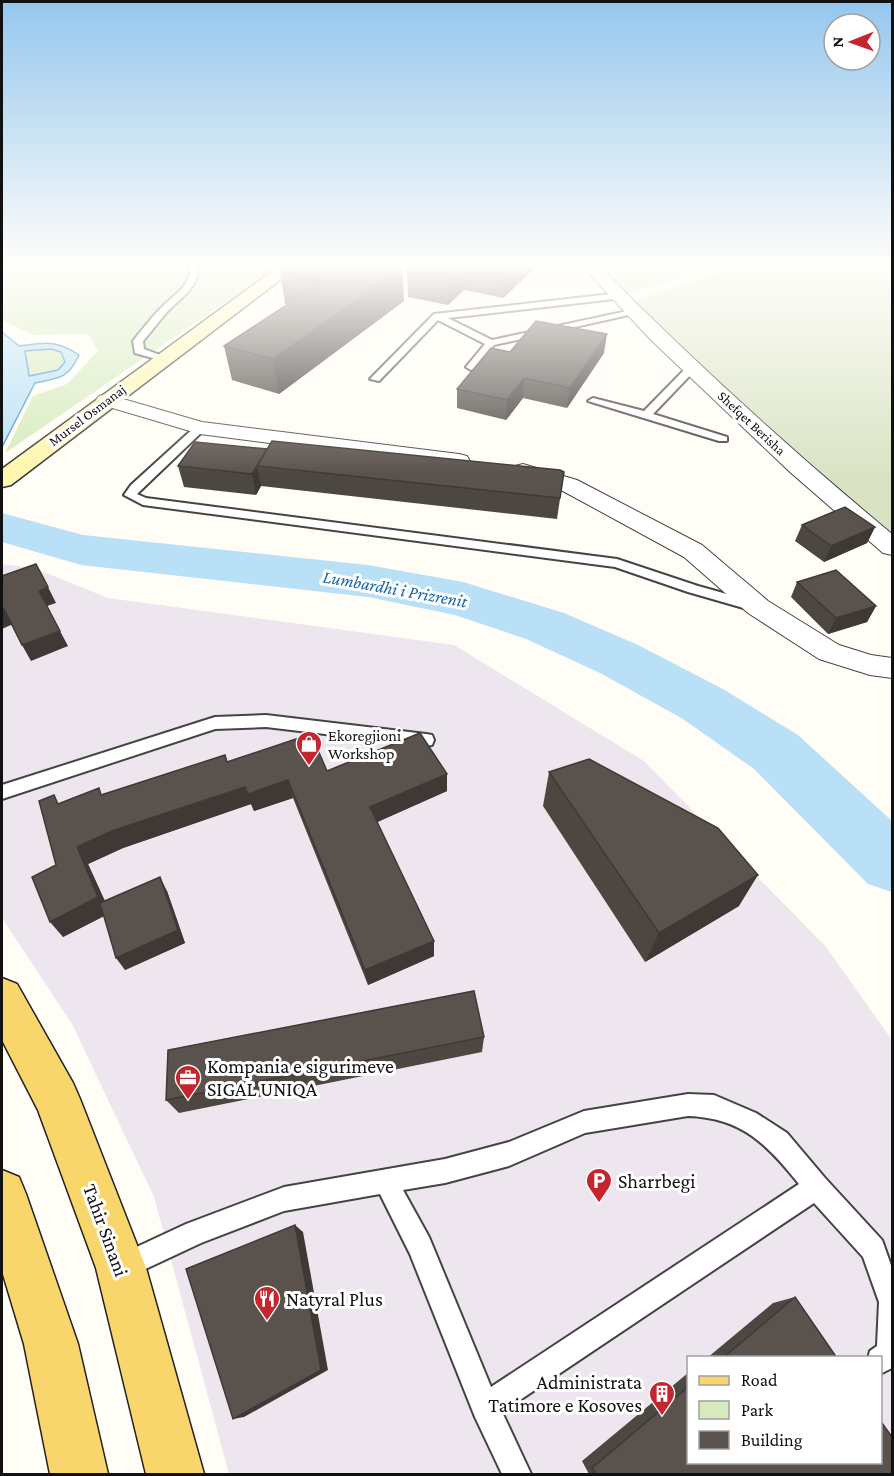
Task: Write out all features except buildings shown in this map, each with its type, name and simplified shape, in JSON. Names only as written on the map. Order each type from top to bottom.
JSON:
[{"type":"main road","name":"Tahir Sinani","points":[[2,999],[57,1099],[121,1268],[175,1474]]},
{"type":"main road","points":[[2,1200],[51,1344],[73,1463]]},
{"type":"street","name":"Mursel Osmanaj","points":[[2,480],[194,336]]},
{"type":"street","name":"Shefqet Berisha","points":[[658,336],[798,466],[892,547]]},
{"type":"street","points":[[106,400],[200,428],[479,464]]},
{"type":"street","points":[[503,467],[569,485],[693,550],[758,607],[829,652],[870,665],[892,668]]},
{"type":"lane","points":[[140,336],[138,341],[140,351],[163,358]]},
{"type":"lane","points":[[375,379],[417,336]]},
{"type":"lane","points":[[477,336],[491,343]]},
{"type":"lane","points":[[471,367],[491,343],[525,336]]},
{"type":"lane","points":[[646,415],[693,367]]},
{"type":"lane","points":[[593,401],[723,439]]},
{"type":"lane","points":[[200,428],[130,495],[142,501],[617,563],[693,589],[758,607]]},
{"type":"lane","points":[[2,792],[215,723],[266,721],[426,740]]},
{"type":"lane","points":[[121,1268],[195,1233],[284,1199],[445,1171],[509,1154],[584,1122],[688,1105],[714,1106],[748,1120],[779,1141],[816,1187],[873,1249],[892,1302],[890,1353],[882,1359]]},
{"type":"lane","points":[[386,1182],[420,1246],[485,1407],[517,1474]]},
{"type":"lane","points":[[485,1407],[816,1187]]},
{"type":"shaded area","points":[[2,564],[34,568],[108,598],[454,645],[644,761],[826,947],[892,1040],[892,1474],[229,1474],[154,1197],[72,1024],[2,918]]},
{"type":"green space","points":[[89,336],[176,336],[5,453],[33,396],[67,384],[98,351]]},
{"type":"green space","points":[[670,336],[892,336],[892,534],[749,409]]},
{"type":"green space","points":[[51,349],[61,352],[65,362],[59,370],[29,377],[25,351]]},
{"type":"water","points":[[2,336],[7,336],[19,346],[56,344],[79,355],[67,373],[35,383],[2,447]],"holes":[[[51,349],[61,352],[65,362],[58,370],[29,376],[25,351]]]},
{"type":"waterway","name":"Lumbardhi i Prizrenit","points":[[2,527],[81,550],[368,581],[463,599],[545,626],[619,659],[703,704],[776,752],[892,863]]},
{"type":"place","name":"Ekoregjioni Workshop","points":[[309,767]]},
{"type":"place","name":"Kompania e sigurimeve SIGAL UNIQA","points":[[188,1101]]},
{"type":"place","name":"Sharrbegi","points":[[599,1204]]},
{"type":"place","name":"Natyral Plus","points":[[267,1322]]},
{"type":"place","name":"Administrata Tatimore e Kosoves","points":[[662,1417]]}]
